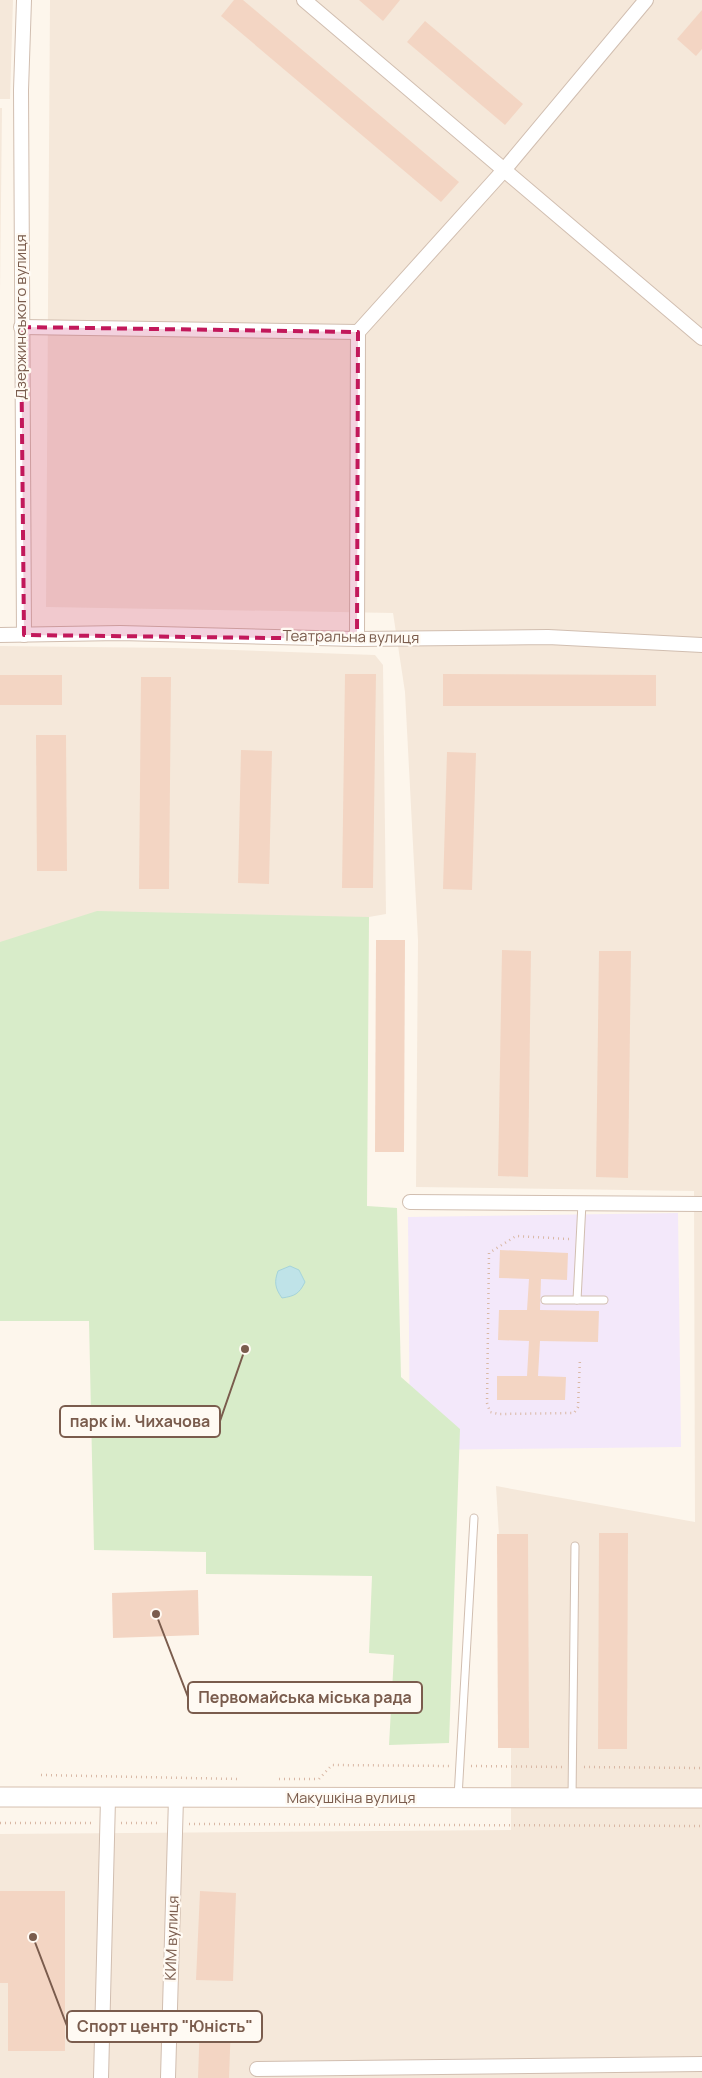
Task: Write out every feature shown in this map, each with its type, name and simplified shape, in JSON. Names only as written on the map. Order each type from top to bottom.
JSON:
[{"type":"street","name":"Дзержинського вулиця","points":[[24,0],[21,90],[24,634]]},
{"type":"street","points":[[304,0],[702,338]]},
{"type":"street","points":[[357,639],[358,332],[504,170],[646,0]]},
{"type":"street","points":[[21,328],[358,332]]},
{"type":"street","name":"Театральна вулиця","points":[[0,635],[120,633],[357,639],[548,637],[702,645]]},
{"type":"street","points":[[410,1202],[702,1204]]},
{"type":"street","name":"Макушкіна вулиця","points":[[0,1798],[702,1798]]},
{"type":"street","name":"КИМ вулиця","points":[[168,2078],[176,1798]]},
{"type":"street","points":[[101,2078],[108,1799]]},
{"type":"street","points":[[257,2069],[702,2064]]},
{"type":"lane","points":[[578,1300],[582,1203]]},
{"type":"lane","points":[[545,1300],[604,1300]]},
{"type":"lane","points":[[458,1798],[474,1518]]},
{"type":"lane","points":[[572,1798],[575,1546]]},
{"type":"path","points":[[580,1240],[516,1236],[489,1253],[486,1403],[490,1412],[498,1414],[574,1412],[578,1407],[580,1358]]},
{"type":"path","points":[[273,1779],[319,1778],[332,1765],[702,1768]]},
{"type":"path","points":[[41,1775],[244,1779]]},
{"type":"path","points":[[0,1823],[702,1826]]},
{"type":"highlighted area","points":[[21,327],[358,332],[357,639],[24,635]]},
{"type":"shaded area","points":[[0,0],[13,0],[10,99],[0,99]]},
{"type":"shaded area","points":[[50,0],[702,0],[702,2078],[0,2078],[0,1834],[511,1830],[511,1734],[496,1486],[695,1522],[694,1191],[416,1187],[418,940],[405,692],[393,613],[46,607]]},
{"type":"shaded area","points":[[0,108],[2,108],[0,293]]},
{"type":"shaded area","points":[[0,646],[175,648],[375,655],[383,665],[386,914],[369,917],[0,942]]},
{"type":"shaded area","points":[[678,1213],[681,1447],[410,1450],[408,1217]]},
{"type":"green space","points":[[97,911],[369,917],[367,1206],[397,1208],[401,1377],[460,1429],[449,1743],[389,1745],[394,1655],[369,1653],[372,1576],[206,1574],[206,1552],[94,1550],[89,1321],[0,1321],[0,942]]},
{"type":"water","points":[[290,1266],[299,1270],[305,1282],[296,1294],[282,1298],[276,1285],[278,1271]]},
{"type":"building","points":[[234,0],[243,0],[459,182],[441,202],[221,16]]},
{"type":"building","points":[[359,0],[400,0],[383,21]]},
{"type":"building","points":[[702,10],[702,49],[696,56],[677,39]]},
{"type":"building","points":[[425,21],[523,104],[505,125],[407,42]]},
{"type":"building","points":[[345,674],[376,674],[373,888],[342,888]]},
{"type":"building","points":[[443,674],[656,675],[656,706],[443,706]]},
{"type":"building","points":[[0,675],[62,675],[62,705],[0,705]]},
{"type":"building","points":[[141,677],[171,677],[169,889],[139,889]]},
{"type":"building","points":[[36,735],[66,735],[67,871],[37,871]]},
{"type":"building","points":[[241,750],[272,751],[269,884],[238,883]]},
{"type":"building","points":[[447,752],[476,753],[472,890],[443,889]]},
{"type":"building","points":[[376,940],[405,940],[404,1152],[375,1152]]},
{"type":"building","points":[[502,950],[531,951],[528,1177],[498,1176]]},
{"type":"building","points":[[599,951],[631,951],[628,1178],[596,1177]]},
{"type":"building","points":[[500,1250],[568,1253],[567,1280],[541,1279],[540,1310],[599,1311],[598,1342],[540,1341],[538,1376],[566,1377],[565,1400],[497,1400],[497,1376],[527,1376],[529,1341],[498,1340],[499,1310],[527,1310],[529,1279],[499,1278]]},
{"type":"building","points":[[599,1533],[628,1533],[627,1749],[598,1749]]},
{"type":"building","points":[[497,1534],[528,1534],[529,1748],[498,1748]]},
{"type":"building","points":[[198,1590],[199,1635],[113,1638],[112,1593]]},
{"type":"building","points":[[0,1891],[65,1891],[65,2051],[8,2051],[8,1983],[0,1983]]},
{"type":"building","points":[[200,1891],[236,1893],[233,1981],[196,1980]]},
{"type":"building","points":[[200,2022],[231,2023],[229,2078],[198,2078]]},
{"type":"place","name":"парк ім. Чихачова","points":[[245,1349]]},
{"type":"place","name":"Первомайська міська рада","points":[[156,1614]]},
{"type":"place","name":"Спорт центр \"Юність\"","points":[[33,1937]]}]
